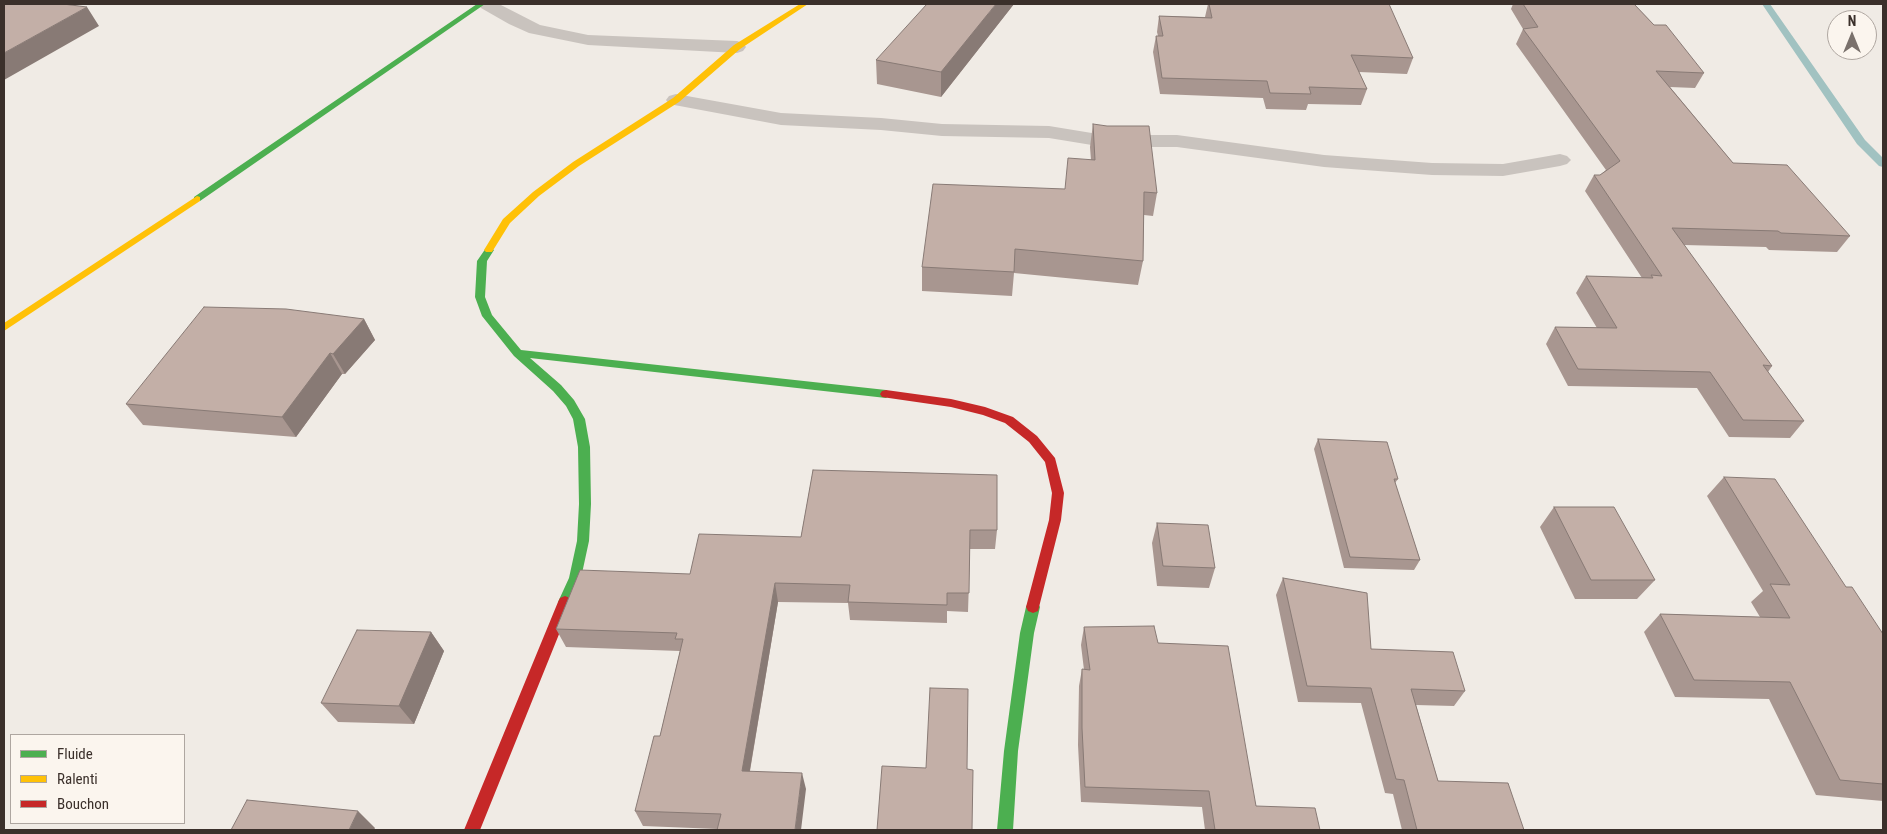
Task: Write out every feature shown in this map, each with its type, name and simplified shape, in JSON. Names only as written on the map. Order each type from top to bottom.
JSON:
[{"type":"street","points":[[4,328],[142,237],[481,4]]},
{"type":"street","points":[[487,4],[535,29],[588,40],[736,47]]},
{"type":"street","points":[[472,830],[574,578],[583,541],[585,504],[584,447],[579,419],[558,388],[518,353],[487,316],[480,297],[482,261],[506,222],[536,194],[591,153],[676,100],[736,47],[804,4]]},
{"type":"street","points":[[676,100],[781,118],[942,130],[1049,132],[1104,141],[1177,141],[1324,161],[1432,169],[1503,170],[1528,168],[1560,160]]},
{"type":"street","points":[[518,353],[640,368],[866,391],[951,403],[985,411],[1009,420],[1033,439],[1051,461],[1058,493],[1055,520],[1027,632],[1011,751],[1005,830]]},
{"type":"building","points":[[4,4],[63,4],[87,7],[4,53]]},
{"type":"building","points":[[927,4],[996,4],[941,72],[876,60]]},
{"type":"building","points":[[1209,4],[1389,4],[1413,58],[1351,55],[1367,89],[1309,87],[1311,94],[1270,93],[1267,81],[1162,78],[1156,36],[1163,36],[1159,16],[1212,18]]},
{"type":"building","points":[[1523,4],[1634,4],[1654,25],[1666,25],[1704,73],[1656,71],[1733,163],[1787,165],[1850,236],[1781,233],[1778,231],[1672,228],[1772,366],[1763,365],[1804,421],[1743,420],[1710,372],[1578,369],[1555,327],[1617,328],[1586,276],[1653,278],[1651,275],[1662,276],[1594,175],[1600,175],[1620,161],[1523,29],[1538,27]]},
{"type":"building","points":[[1093,124],[1149,126],[1157,193],[1144,192],[1143,261],[1015,249],[1014,272],[922,267],[933,184],[1065,189],[1068,158],[1095,160]]},
{"type":"building","points":[[204,307],[286,309],[364,319],[333,354],[330,353],[282,417],[126,404]]},
{"type":"building","points":[[1318,439],[1387,442],[1398,479],[1394,479],[1420,560],[1350,557]]},
{"type":"building","points":[[813,470],[997,475],[997,530],[970,530],[969,593],[947,593],[947,605],[848,602],[850,585],[775,583],[742,771],[802,773],[795,830],[717,830],[721,814],[635,811],[654,736],[660,736],[683,639],[675,639],[677,633],[556,629],[580,570],[690,574],[699,534],[801,537]]},
{"type":"building","points":[[1724,477],[1775,479],[1846,587],[1852,587],[1883,634],[1883,784],[1840,780],[1790,682],[1694,680],[1660,614],[1790,618],[1770,584],[1790,585]]},
{"type":"building","points":[[1554,507],[1614,507],[1655,580],[1591,580]]},
{"type":"building","points":[[1157,523],[1208,525],[1215,568],[1163,566]]},
{"type":"building","points":[[1283,578],[1367,593],[1371,649],[1453,652],[1465,691],[1411,689],[1438,781],[1508,783],[1524,830],[1417,830],[1404,780],[1396,779],[1371,688],[1307,686]]},
{"type":"building","points":[[1154,626],[1158,643],[1228,646],[1256,806],[1315,808],[1320,830],[1215,830],[1209,791],[1085,787],[1082,669],[1090,670],[1084,627]]},
{"type":"building","points":[[357,630],[431,632],[399,706],[321,703]]},
{"type":"building","points":[[930,688],[968,689],[967,769],[973,770],[972,830],[877,830],[882,766],[926,768]]},
{"type":"building","points":[[247,800],[358,811],[349,830],[231,830]]},
{"type":"waterway","points":[[1766,4],[1861,142],[1883,164]]},
{"type":"traffic: fast","points":[[197,199],[481,4]]},
{"type":"traffic: fast","points":[[489,250],[482,261],[480,297],[487,316],[518,353],[557,388],[570,403],[579,419],[584,447],[585,504],[583,541],[575,578],[565,602]]},
{"type":"traffic: fast","points":[[518,353],[886,394]]},
{"type":"traffic: fast","points":[[1005,830],[1011,751],[1027,633],[1033,607]]},
{"type":"traffic: slow","points":[[489,250],[506,221],[536,194],[576,164],[676,100],[737,47],[804,4]]},
{"type":"traffic: slow","points":[[4,328],[197,199]]},
{"type":"traffic: jam","points":[[886,394],[951,403],[985,411],[1009,420],[1033,439],[1051,461],[1058,493],[1055,520],[1033,607]]},
{"type":"traffic: jam","points":[[472,830],[565,602]]}]
